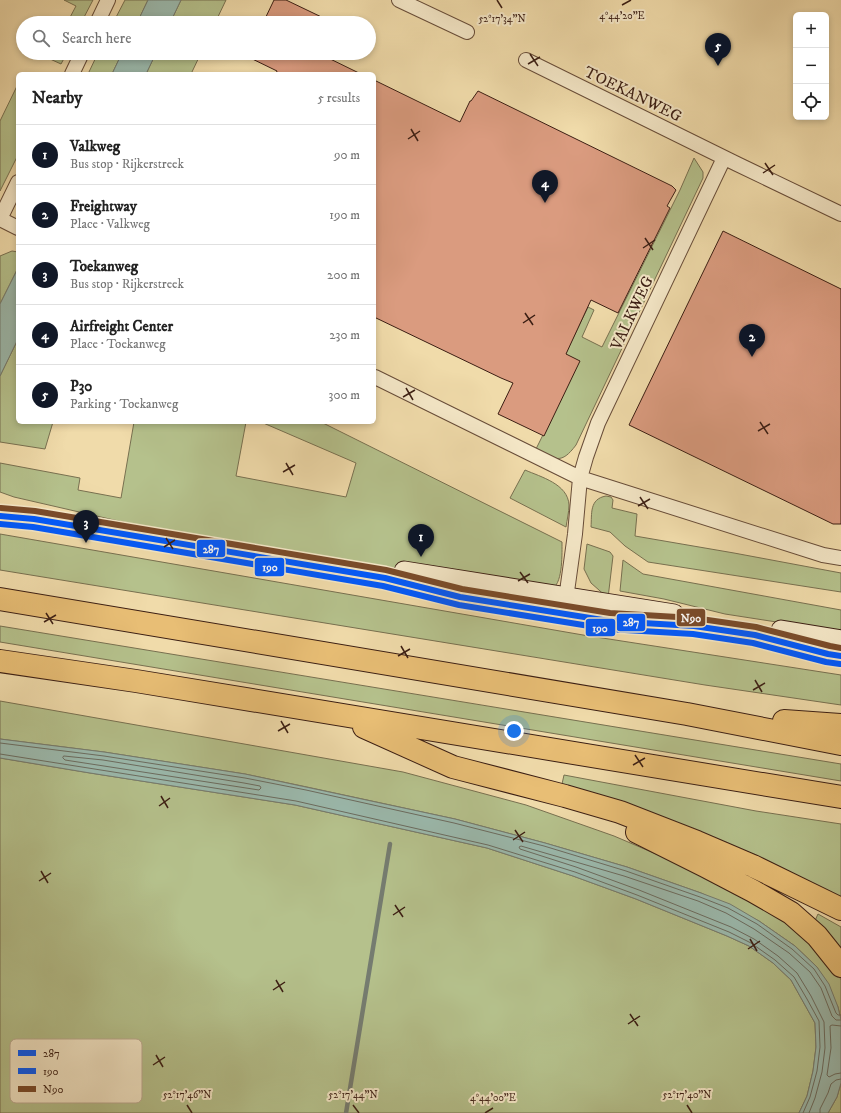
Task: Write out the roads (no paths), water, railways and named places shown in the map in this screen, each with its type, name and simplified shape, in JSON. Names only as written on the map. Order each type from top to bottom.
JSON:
[{"type":"highway","points":[[0,599],[687,714],[841,744]]},
{"type":"highway","points":[[0,660],[841,797]]},
{"type":"highway","points":[[336,714],[453,767],[620,812],[753,866],[841,909]]},
{"type":"highway","points":[[687,714],[841,725]]},
{"type":"highway","points":[[565,796],[705,866],[791,913],[817,936],[841,966]]},
{"type":"street","points":[[100,16],[108,0]]},
{"type":"street","points":[[398,0],[467,32]]},
{"type":"street","points":[[73,72],[79,60]]},
{"type":"street","name":"TOEKANWEG","points":[[526,60],[724,158]]},
{"type":"street","points":[[724,158],[841,214]]},
{"type":"street","name":"VALKWEG","points":[[565,606],[575,534],[580,478],[598,423],[724,158]]},
{"type":"street","points":[[16,186],[0,219],[16,227]]},
{"type":"street","points":[[376,377],[580,478],[823,555],[841,558]]},
{"type":"street","points":[[0,504],[255,552],[565,606],[841,640]]},
{"type":"street","points":[[0,516],[34,519],[255,552]]},
{"type":"street","points":[[565,606],[609,622],[694,626],[755,635],[841,656]]},
{"type":"water","points":[[148,0],[181,0],[173,16],[140,16]]},
{"type":"water","points":[[119,60],[153,60],[147,72],[113,72]]},
{"type":"water","points":[[16,272],[16,343],[0,376],[0,304]]},
{"type":"water","points":[[0,739],[104,752],[245,774],[455,819],[627,867],[730,904],[759,921],[795,946],[817,967],[829,984],[838,1007],[841,1020],[841,1083],[837,1097],[828,1113],[799,1113],[807,1096],[813,1071],[816,1047],[815,1023],[791,980],[773,963],[749,946],[727,936],[636,899],[573,876],[487,848],[295,805],[0,758]]},
{"type":"waterway","points":[[346,1113],[390,844]]},
{"type":"place","name":"P30","points":[[718,66]]},
{"type":"place","name":"Airfreight Center","points":[[545,203]]},
{"type":"place","name":"Freightway","points":[[752,357]]},
{"type":"place","name":"Toekanweg","points":[[86,543]]},
{"type":"place","name":"Valkweg","points":[[421,557]]}]
